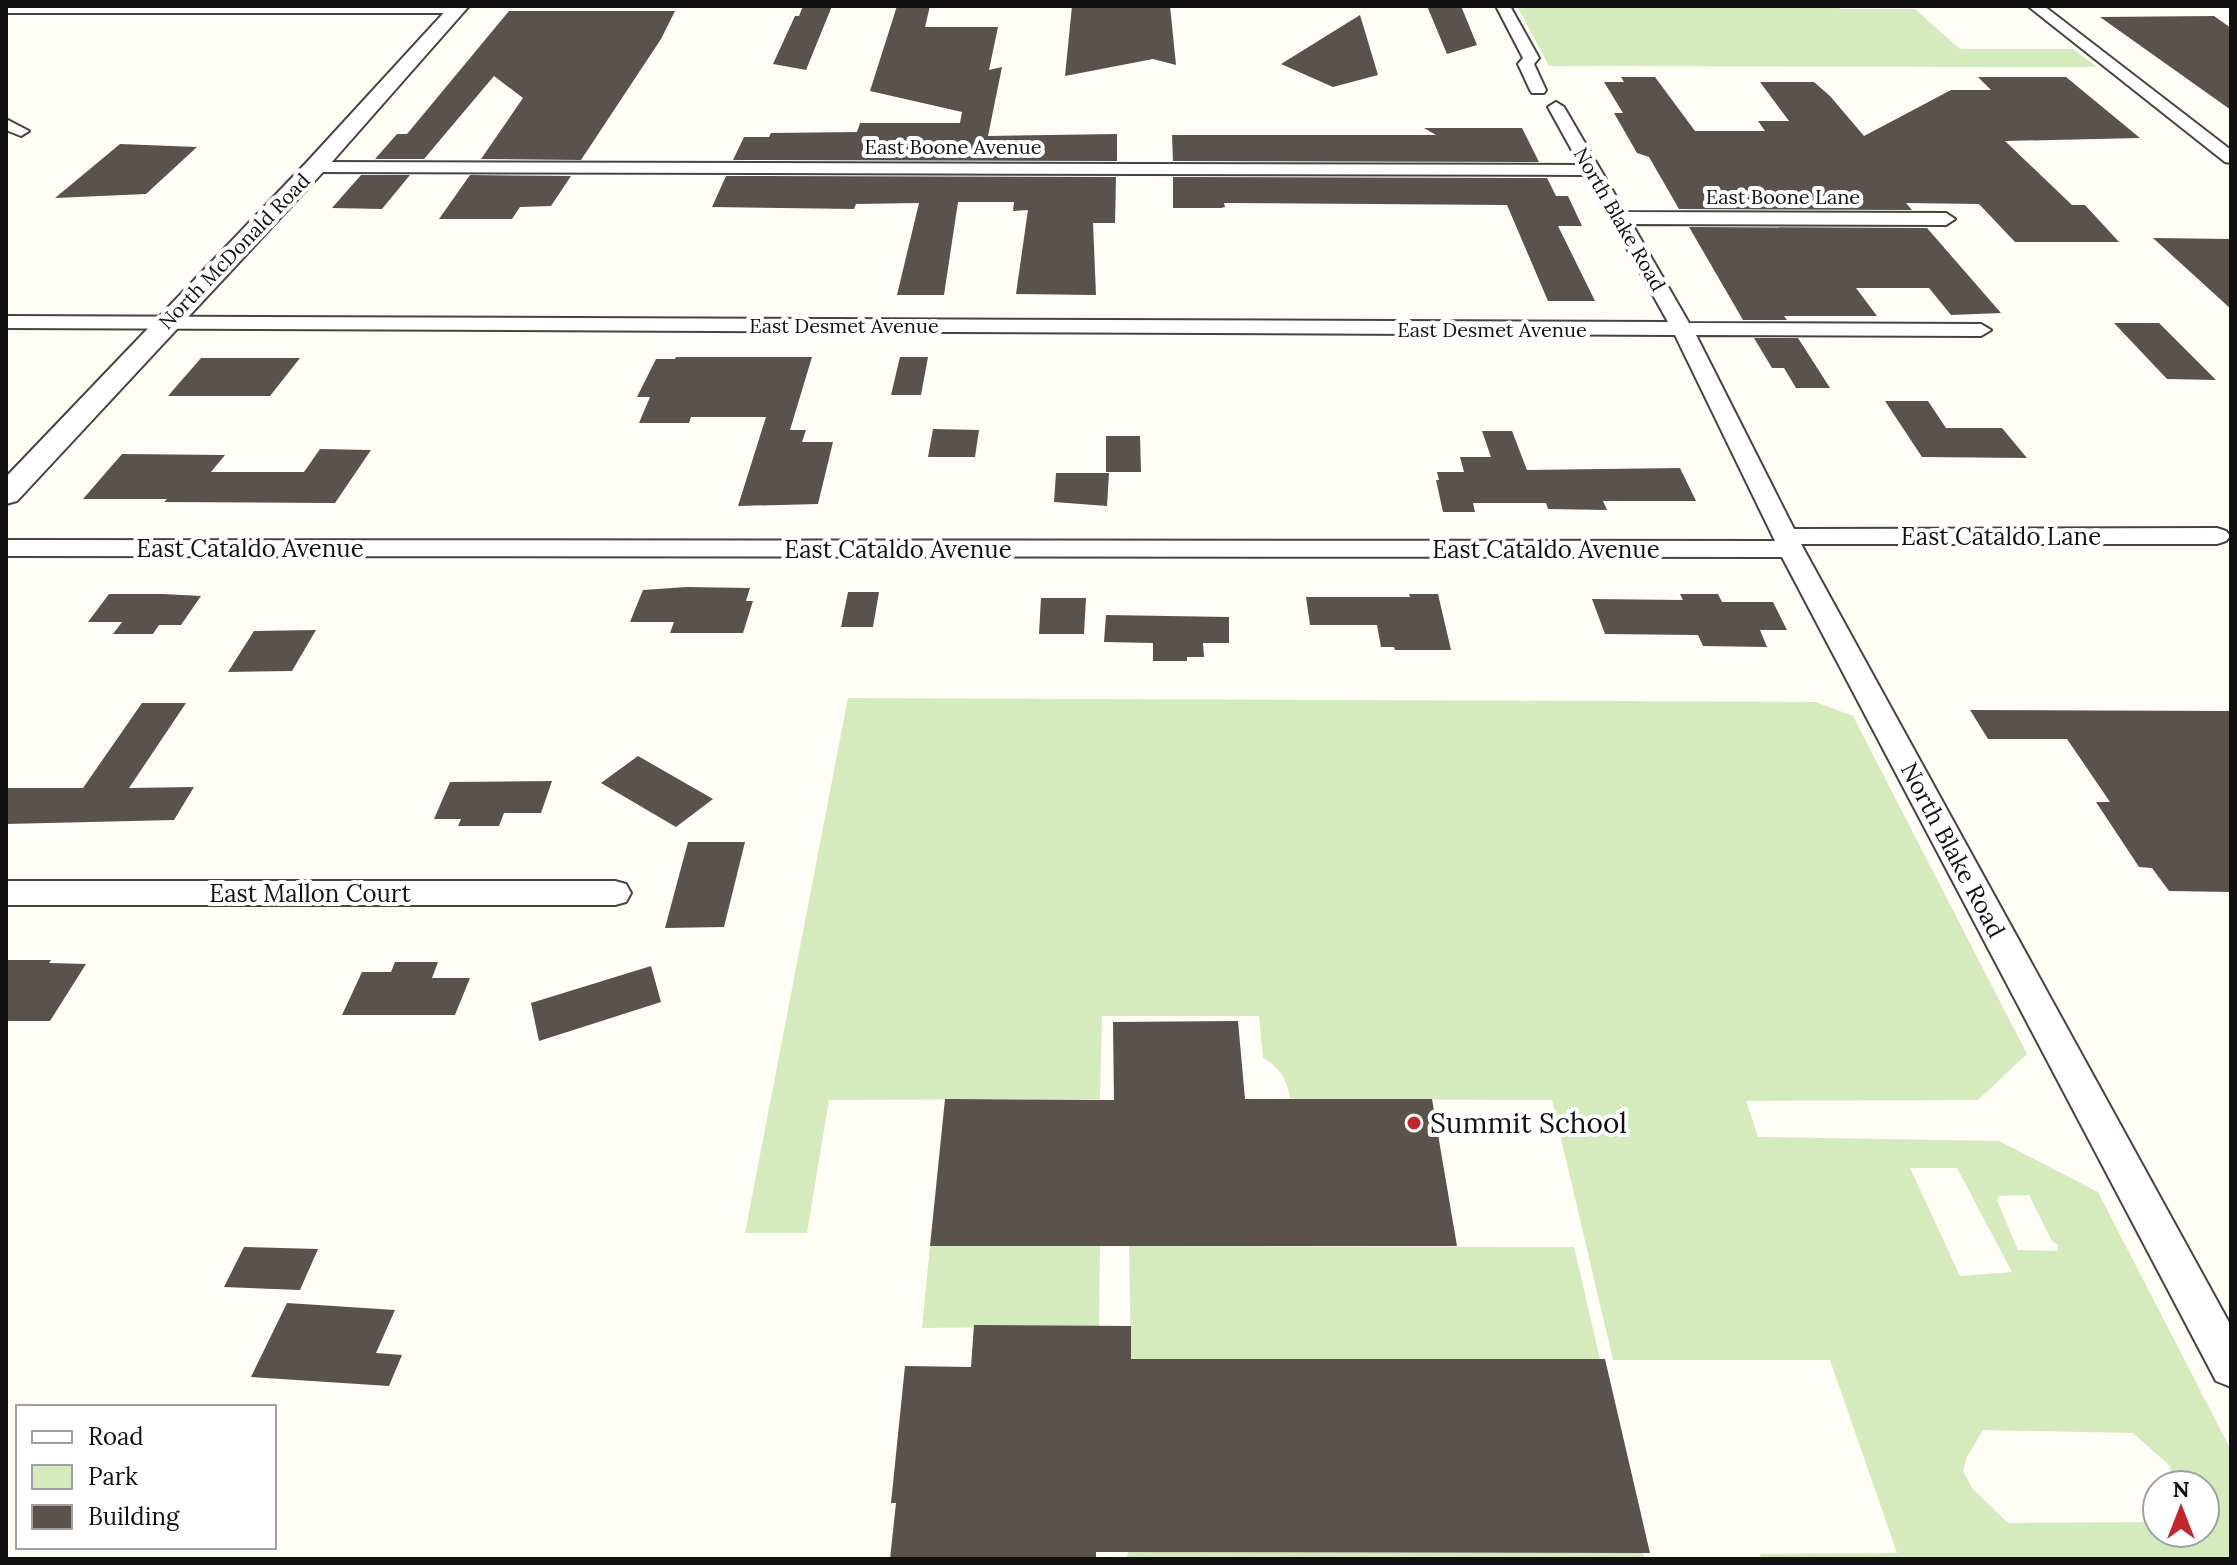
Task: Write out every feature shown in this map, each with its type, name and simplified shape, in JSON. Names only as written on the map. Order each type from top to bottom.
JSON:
[{"type":"street","name":"North Blake Road","points":[[1503,6],[1531,58],[1526,64],[1592,170],[1683,330],[1788,543],[2231,1367]]},
{"type":"street","points":[[2035,6],[2231,158]]},
{"type":"street","points":[[6,9],[458,7]]},
{"type":"street","name":"North McDonald Road","points":[[6,495],[315,167],[458,7]]},
{"type":"street","name":"East Boone Avenue","points":[[315,167],[1592,170]]},
{"type":"street","name":"East Boone Lane","points":[[1620,218],[1946,219]]},
{"type":"street","name":"East Desmet Avenue","points":[[6,322],[1683,330]]},
{"type":"street","points":[[1683,330],[1981,330]]},
{"type":"street","name":"East Cataldo Lane","points":[[1788,543],[2217,536]]},
{"type":"street","name":"East Cataldo Avenue","points":[[6,548],[1788,543]]},
{"type":"street","name":"East Mallon Court","points":[[6,893],[615,893]]},
{"type":"green space","points":[[1517,6],[1836,6],[1840,9],[1915,9],[1960,49],[2073,49],[2097,67],[1549,66]]},
{"type":"green space","points":[[848,698],[1816,702],[1853,716],[2027,1054],[1978,1100],[1746,1101],[1758,1137],[1999,1141],[2098,1192],[2231,1450],[2231,1559],[1761,1559],[1760,1554],[1897,1553],[1830,1360],[1613,1360],[1552,1100],[1290,1099],[1282,1075],[1263,1058],[1259,1016],[1102,1016],[1100,1099],[829,1100],[807,1233],[745,1233]],"holes":[[[1910,1168],[1957,1168],[2012,1272],[1960,1276]],[[2029,1195],[2052,1241],[2058,1245],[2058,1251],[2018,1250],[1997,1200],[1999,1196]],[[1983,1430],[2133,1433],[2170,1469],[2221,1469],[2221,1549],[2141,1549],[2141,1522],[2008,1523],[1972,1488],[1963,1471],[1967,1457]]]},
{"type":"green space","points":[[930,1246],[1100,1246],[1099,1326],[922,1328]]},
{"type":"green space","points":[[1129,1246],[1574,1247],[1600,1359],[1131,1359]]},
{"type":"green space","points":[[1128,1552],[1643,1553],[1645,1559],[1127,1559]]},
{"type":"building","points":[[803,6],[832,6],[806,70],[773,64],[795,16],[799,16]]},
{"type":"building","points":[[897,6],[930,6],[925,27],[998,27],[989,70],[1002,67],[988,136],[1117,134],[1117,161],[733,160],[744,137],[769,137],[771,133],[857,132],[860,123],[960,123],[962,112],[870,91]]},
{"type":"building","points":[[1072,6],[1170,6],[1176,65],[1153,59],[1065,76]]},
{"type":"building","points":[[1427,6],[1461,6],[1477,45],[1447,54]]},
{"type":"building","points":[[509,11],[675,11],[661,39],[581,160],[481,159],[523,98],[494,76],[424,159],[375,159],[397,134],[407,134]]},
{"type":"building","points":[[1360,15],[1378,75],[1333,87],[1281,64]]},
{"type":"building","points":[[2214,16],[2231,28],[2231,110],[2100,17]]},
{"type":"building","points":[[1621,77],[1655,77],[1695,131],[1765,131],[1758,121],[1789,121],[1760,82],[1814,82],[1864,136],[1951,90],[1991,90],[1978,77],[2066,77],[2140,138],[2005,141],[2072,205],[2085,205],[2119,242],[2015,242],[1979,204],[1906,203],[1912,210],[1679,209],[1649,157],[1637,153],[1614,113],[1623,113],[1604,82],[1624,82]]},
{"type":"building","points":[[1424,128],[1522,128],[1539,162],[1173,161],[1172,135],[1436,135]]},
{"type":"building","points":[[120,144],[197,147],[146,194],[55,198]]},
{"type":"building","points":[[361,175],[410,175],[382,209],[332,208]]},
{"type":"building","points":[[470,175],[571,176],[551,206],[520,207],[512,219],[439,219]]},
{"type":"building","points":[[726,176],[1116,177],[1115,223],[1093,223],[1096,295],[1016,294],[1028,210],[1013,211],[1014,202],[958,202],[944,295],[897,295],[919,203],[856,204],[854,209],[712,207]]},
{"type":"building","points":[[1173,177],[1547,178],[1556,196],[1568,196],[1582,226],[1558,226],[1595,301],[1548,301],[1507,205],[1224,203],[1225,207],[1221,208],[1173,208]]},
{"type":"building","points":[[1689,227],[1927,228],[2001,313],[1951,315],[1929,288],[1856,288],[1877,316],[1784,316],[1787,320],[1743,320]]},
{"type":"building","points":[[2153,238],[2231,239],[2231,309]]},
{"type":"building","points":[[2114,323],[2159,323],[2216,380],[2167,379]]},
{"type":"building","points":[[1754,338],[1798,338],[1830,388],[1796,388],[1784,368],[1772,368]]},
{"type":"building","points":[[812,357],[790,430],[806,430],[802,442],[833,442],[818,504],[738,506],[766,417],[691,417],[689,423],[639,423],[650,397],[637,397],[656,359]]},
{"type":"building","points":[[900,357],[928,357],[921,395],[891,395]]},
{"type":"building","points":[[201,358],[300,358],[270,396],[168,396]]},
{"type":"building","points":[[1885,401],[1928,401],[1946,428],[2002,428],[2027,458],[1922,457]]},
{"type":"building","points":[[933,429],[979,430],[975,457],[928,457]]},
{"type":"building","points":[[1482,431],[1512,431],[1527,470],[1680,468],[1696,501],[1603,501],[1607,510],[1548,509],[1546,503],[1473,503],[1475,512],[1443,512],[1437,472],[1464,472],[1460,457],[1491,457]]},
{"type":"building","points":[[1106,436],[1140,436],[1141,472],[1106,472]]},
{"type":"building","points":[[320,449],[371,450],[335,503],[83,499],[122,454],[225,455],[211,472],[304,472]]},
{"type":"building","points":[[1056,473],[1109,473],[1107,506],[1054,502]]},
{"type":"building","points":[[750,588],[746,601],[753,601],[743,633],[670,633],[674,622],[630,622],[643,590]]},
{"type":"building","points":[[848,592],[879,592],[873,627],[841,627]]},
{"type":"building","points":[[109,594],[201,596],[181,625],[159,625],[153,634],[113,634],[122,622],[88,622]]},
{"type":"building","points":[[1409,594],[1438,594],[1451,650],[1381,647],[1377,625],[1310,625],[1306,597],[1410,597]]},
{"type":"building","points":[[1680,594],[1718,594],[1722,602],[1773,602],[1787,630],[1760,630],[1767,647],[1703,646],[1698,635],[1605,634],[1592,599],[1683,600]]},
{"type":"building","points":[[1041,598],[1086,598],[1084,634],[1039,634]]},
{"type":"building","points":[[1106,615],[1229,617],[1229,643],[1203,643],[1204,657],[1187,657],[1187,661],[1153,661],[1153,643],[1104,642]]},
{"type":"building","points":[[316,630],[292,671],[228,672],[254,631]]},
{"type":"building","points":[[142,703],[186,703],[129,788],[194,787],[174,820],[6,824],[6,788],[83,788]]},
{"type":"building","points":[[1970,710],[2231,711],[2231,892],[2169,891],[2152,868],[2139,867],[2096,802],[2110,802],[2067,739],[1988,739]]},
{"type":"building","points":[[638,756],[713,799],[676,827],[601,783]]},
{"type":"building","points":[[552,781],[541,813],[504,813],[499,826],[458,826],[461,819],[434,819],[450,782]]},
{"type":"building","points":[[688,842],[745,842],[724,927],[665,928]]},
{"type":"building","points":[[6,960],[86,964],[50,1021],[6,1021]]},
{"type":"building","points":[[395,962],[438,962],[432,978],[470,978],[455,1015],[342,1015],[362,972],[391,972]]},
{"type":"building","points":[[651,966],[661,1002],[539,1041],[531,1003]]},
{"type":"building","points":[[1238,1021],[1245,1099],[1432,1099],[1457,1246],[930,1246],[945,1099],[1114,1100],[1113,1022]]},
{"type":"building","points":[[244,1247],[318,1249],[300,1290],[224,1287]]},
{"type":"building","points":[[287,1303],[395,1310],[376,1353],[402,1355],[389,1386],[251,1377]]},
{"type":"building","points":[[974,1325],[1131,1326],[1131,1359],[1605,1359],[1650,1553],[1096,1552],[1096,1559],[890,1559],[896,1503],[891,1503],[905,1366],[971,1367]]},
{"type":"place","name":"Summit School","points":[[1414,1123]]}]
